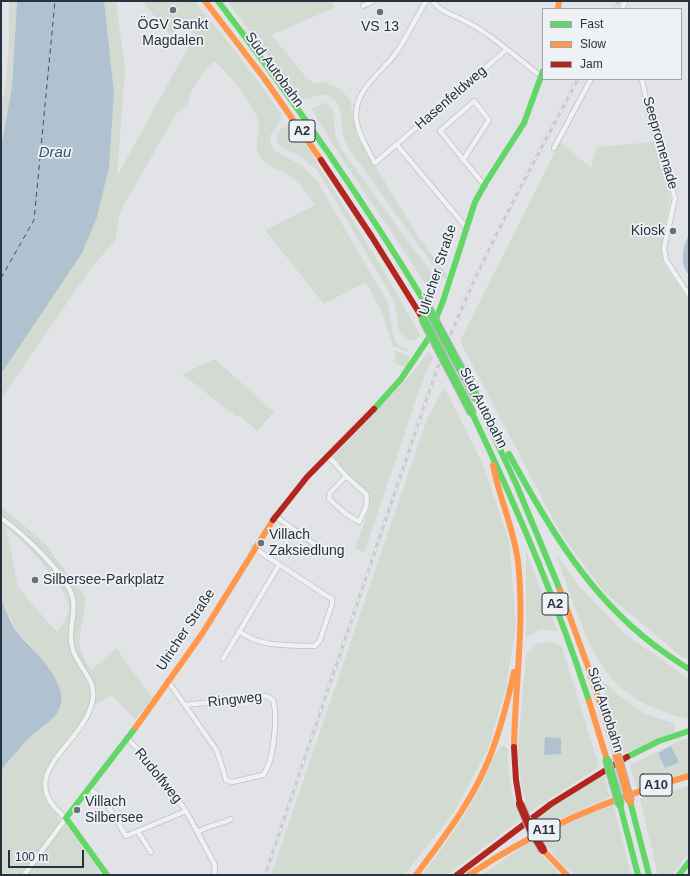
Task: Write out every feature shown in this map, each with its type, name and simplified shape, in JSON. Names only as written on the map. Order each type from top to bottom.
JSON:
[{"type":"main road","name":"Süd Autobahn","points":[[205,1],[237,41],[334,176],[384,253],[423,319],[472,413],[491,452],[545,578],[571,647],[607,760],[638,875]]},
{"type":"main road","name":"Süd Autobahn","points":[[218,1],[239,27],[343,171],[389,242],[427,306],[498,441],[527,506],[578,636],[617,755],[627,799],[649,875]]},
{"type":"main road","name":"Ulricher Straße","points":[[66,818],[127,738],[202,634],[275,516],[327,457],[381,400],[417,357],[439,313],[466,227],[477,199],[522,127],[542,74]]},
{"type":"main road","points":[[498,441],[509,454],[556,539],[596,593],[620,618],[650,642],[689,669]]},
{"type":"main road","points":[[491,452],[495,473],[513,536],[519,575],[521,613],[514,738],[514,768],[520,804],[531,830],[543,850],[567,875]]},
{"type":"main road","points":[[416,875],[470,797],[486,765],[501,727],[519,650]]},
{"type":"main road","points":[[457,875],[500,840],[591,778],[648,747],[689,731]]},
{"type":"main road","name":"A10","points":[[627,799],[689,776]]},
{"type":"main road","name":"A11","points":[[469,875],[547,829],[627,799]]},
{"type":"main road","points":[[66,818],[107,875]]},
{"type":"main road","points":[[679,875],[689,862]]},
{"type":"street","points":[[363,6],[372,1]]},
{"type":"street","name":"Hasenfeldweg","points":[[426,1],[394,55],[371,80],[357,100],[356,107],[358,127],[364,143],[375,163],[506,50]]},
{"type":"street","points":[[433,1],[439,8],[487,33],[506,50],[542,74]]},
{"type":"street","points":[[554,148],[590,80]]},
{"type":"street","name":"Seepromenade","points":[[642,80],[649,115],[675,198],[664,248],[666,260],[689,295]]},
{"type":"street","points":[[463,160],[489,120],[474,101],[440,131],[463,160],[484,186]]},
{"type":"street","points":[[396,145],[466,227]]},
{"type":"street","points":[[327,457],[332,460],[346,476],[367,495],[359,522],[346,514],[329,499],[330,493],[346,476]]},
{"type":"street","points":[[275,516],[324,551]]},
{"type":"street","points":[[1,518],[34,545],[68,588],[73,598],[74,606],[71,638],[72,650],[89,677],[92,686],[92,702],[89,710],[45,778],[44,787],[46,795],[56,810],[66,818],[24,875]]},
{"type":"street","points":[[239,631],[252,639],[266,643],[315,646],[318,644],[332,604],[332,599],[254,548]]},
{"type":"street","points":[[222,659],[279,565]]},
{"type":"street","name":"Ringweg","points":[[168,682],[186,705],[217,751],[226,780],[232,782],[263,775],[275,743],[273,700],[266,696],[186,705]]},
{"type":"street","name":"Rudolfweg","points":[[89,788],[107,804],[126,836],[186,811],[148,760],[127,738]]},
{"type":"street","points":[[186,811],[215,865],[214,875]]},
{"type":"street","points":[[198,832],[211,824],[219,825],[231,819]]},
{"type":"street","points":[[138,832],[151,852]]},
{"type":"shaded area","points":[[9,1],[17,1],[12,86],[1,148],[1,106],[6,85],[9,40]]},
{"type":"shaded area","points":[[104,1],[116,1],[125,70],[117,176],[195,35],[183,25],[170,35],[142,1],[194,1],[226,39],[281,113],[281,118],[270,136],[271,145],[275,151],[304,167],[317,181],[388,304],[393,336],[397,344],[408,349],[407,352],[393,346],[382,312],[366,282],[324,304],[265,230],[315,205],[303,188],[294,179],[268,165],[258,154],[257,146],[259,125],[253,109],[234,82],[214,61],[206,69],[191,91],[188,103],[176,114],[120,212],[115,241],[91,268],[1,399],[1,374],[11,360],[114,92]]},
{"type":"shaded area","points":[[332,1],[334,8],[271,35],[302,73],[314,84],[324,82],[339,88],[350,100],[357,136],[419,238],[447,275],[447,278],[443,279],[349,149],[343,136],[340,110],[335,100],[325,95],[301,99],[228,2]]},
{"type":"shaded area","points":[[323,103],[328,104],[333,110],[335,133],[341,149],[435,278],[437,288],[435,300],[405,252],[342,159],[313,111],[312,109]]},
{"type":"shaded area","points":[[289,126],[299,135],[308,148],[361,233],[420,335],[415,340],[408,340],[399,332],[393,299],[318,171],[299,155],[283,148],[278,144],[276,136],[281,129]]},
{"type":"shaded area","points":[[560,142],[591,168],[597,147],[654,142],[670,198],[661,252],[665,266],[689,301],[689,660],[681,656],[604,592],[560,532],[460,341]]},
{"type":"shaded area","points":[[392,350],[409,356],[409,363],[405,368],[393,362],[396,354]]},
{"type":"shaded area","points":[[429,351],[433,358],[422,382],[364,553],[355,548],[371,504],[346,478],[348,473],[333,456],[410,375]]},
{"type":"shaded area","points":[[215,359],[274,412],[257,431],[239,415],[237,417],[182,374]]},
{"type":"shaded area","points":[[444,387],[482,462],[509,541],[516,626],[506,687],[488,749],[455,811],[404,875],[271,875],[427,419]]},
{"type":"shaded area","points":[[1,506],[44,543],[86,598],[79,642],[81,651],[91,671],[116,648],[152,698],[135,720],[112,695],[92,706],[46,772],[44,779],[45,793],[61,822],[21,875],[1,875],[1,770],[31,736],[57,712],[60,706],[56,680],[30,645],[17,633],[1,598]],"holes":[[[6,527],[44,565],[62,590],[69,609],[58,632],[51,626],[18,587]]]},
{"type":"shaded area","points":[[526,551],[557,631],[540,629],[526,638]]},
{"type":"shaded area","points":[[556,554],[580,587],[625,634],[689,679],[689,719],[666,713],[644,703],[624,691],[608,674],[599,661],[585,632]]},
{"type":"shaded area","points":[[551,642],[562,647],[599,767],[529,812],[521,786],[518,747],[526,654],[538,643]]},
{"type":"shaded area","points":[[600,678],[618,695],[647,715],[674,723],[675,732],[624,753]]},
{"type":"shaded area","points":[[689,738],[689,774],[637,789],[630,765],[679,741]],"holes":[[[671,746],[676,758],[658,753]]]},
{"type":"shaded area","points":[[503,745],[508,749],[511,785],[514,802],[520,820],[447,875],[422,875],[461,821],[482,785],[493,758]]},
{"type":"shaded area","points":[[604,774],[610,797],[536,830],[532,821],[566,797]]},
{"type":"shaded area","points":[[689,786],[689,852],[672,875],[658,875],[640,799]]},
{"type":"shaded area","points":[[613,803],[631,875],[576,875],[559,862],[541,836]]},
{"type":"shaded area","points":[[65,823],[102,875],[27,875]]},
{"type":"shaded area","points":[[531,841],[560,875],[482,875]]},
{"type":"water","name":"Drau","points":[[17,1],[104,1],[114,92],[109,167],[97,217],[82,253],[1,374],[1,148],[12,86]]},
{"type":"water","points":[[689,234],[689,275],[684,265],[683,255]]},
{"type":"water","points":[[1,598],[18,634],[42,659],[57,681],[61,692],[61,703],[57,713],[32,735],[1,770]]},
{"type":"water","points":[[545,737],[561,738],[561,754],[544,755]]},
{"type":"water","points":[[671,746],[679,762],[665,768],[658,753]]},
{"type":"ferry route","points":[[1,278],[34,220],[55,1]]},
{"type":"railway","points":[[616,8],[619,1]]},
{"type":"railway","points":[[265,875],[430,389],[445,349],[479,270],[498,231],[577,80]]},
{"type":"traffic: fast","points":[[218,1],[327,150],[378,227],[427,306]]},
{"type":"traffic: fast","points":[[374,409],[401,379],[428,339],[443,301],[475,202],[524,123],[542,74]]},
{"type":"traffic: fast","points":[[427,306],[477,399]]},
{"type":"traffic: fast","points":[[423,319],[472,413]]},
{"type":"traffic: fast","points":[[477,399],[517,486],[560,590]]},
{"type":"traffic: fast","points":[[472,413],[505,484],[550,591],[589,701]]},
{"type":"traffic: fast","points":[[509,454],[555,533],[589,582],[630,625],[654,645],[689,669]]},
{"type":"traffic: fast","points":[[107,875],[66,818],[136,727]]},
{"type":"traffic: fast","points":[[627,757],[659,741],[689,731]]},
{"type":"traffic: fast","points":[[607,760],[620,805]]},
{"type":"traffic: fast","points":[[630,801],[649,875]]},
{"type":"traffic: fast","points":[[620,805],[638,875]]},
{"type":"traffic: fast","points":[[679,875],[689,862]]},
{"type":"traffic: slow","points":[[205,1],[264,78],[321,160]]},
{"type":"traffic: slow","points":[[558,8],[559,1]]},
{"type":"traffic: slow","points":[[493,465],[516,549],[520,585],[520,631],[514,747]]},
{"type":"traffic: slow","points":[[136,727],[202,634],[273,520]]},
{"type":"traffic: slow","points":[[560,590],[587,664],[617,755]]},
{"type":"traffic: slow","points":[[416,875],[454,823],[478,782],[490,756],[498,733],[514,672]]},
{"type":"traffic: slow","points":[[589,701],[607,760]]},
{"type":"traffic: slow","points":[[617,755],[630,801]]},
{"type":"traffic: slow","points":[[469,875],[521,843],[575,816],[631,794],[689,776]]},
{"type":"traffic: slow","points":[[543,850],[567,875]]},
{"type":"traffic: jam","points":[[321,160],[372,237],[423,319]]},
{"type":"traffic: jam","points":[[273,520],[307,477],[374,409]]},
{"type":"traffic: jam","points":[[514,747],[516,780],[520,804]]},
{"type":"traffic: jam","points":[[457,875],[551,804],[627,757]]},
{"type":"traffic: jam","points":[[520,804],[531,830],[543,850]]},
{"type":"place","name":"ÖGV Sankt Magdalen","points":[[173,10]]},
{"type":"place","name":"VS 13","points":[[380,12]]},
{"type":"place","name":"Kiosk","points":[[673,231]]},
{"type":"place","name":"Villach Zaksiedlung","points":[[261,543]]},
{"type":"place","name":"Silbersee-Parkplatz","points":[[35,580]]},
{"type":"place","name":"Villach Silbersee","points":[[77,810]]}]
